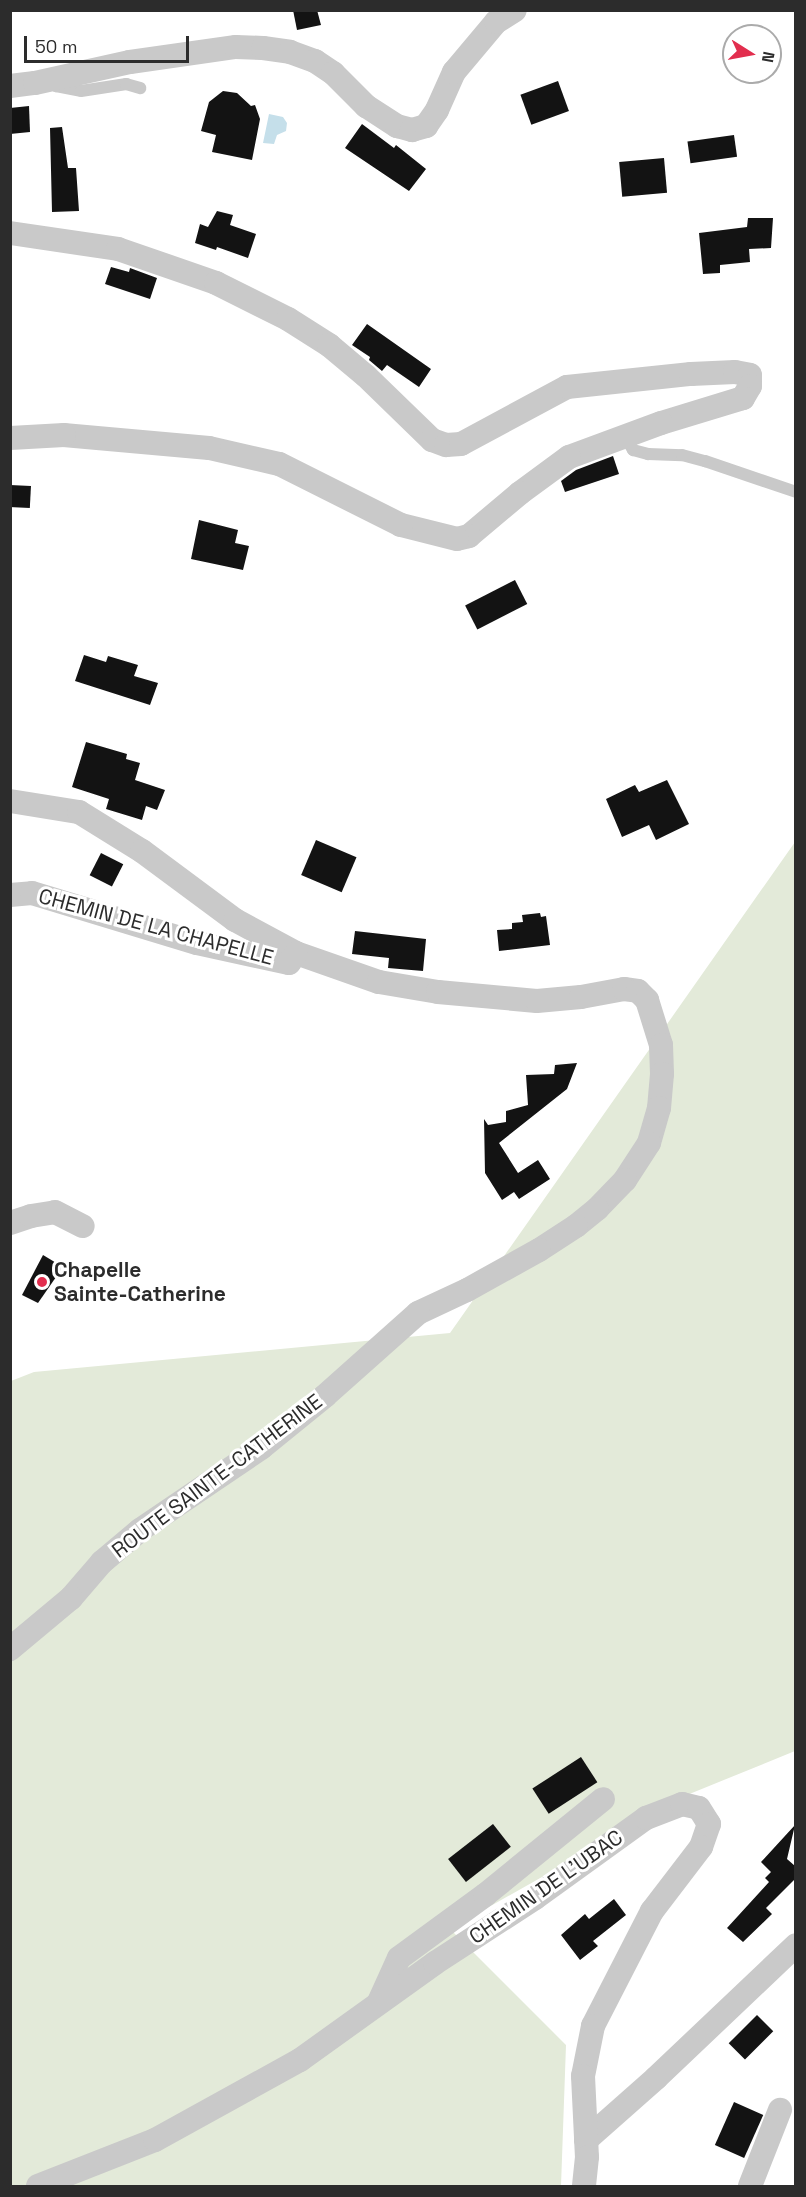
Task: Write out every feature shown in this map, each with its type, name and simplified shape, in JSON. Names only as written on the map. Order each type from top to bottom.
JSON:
[{"type":"street","points":[[10,86],[130,62],[236,47],[263,48],[290,52],[315,61],[333,73],[366,106],[397,126],[412,130],[426,126],[437,110],[454,72],[496,22],[514,10]]},
{"type":"street","points":[[10,233],[118,249],[216,283],[288,319],[329,345],[366,375],[432,440],[446,445],[460,444],[567,387],[691,374],[735,372],[750,375],[750,386],[743,398],[661,423],[626,438],[569,457],[520,493],[476,532],[457,539],[401,525],[279,464],[209,448],[64,435],[10,438]]},
{"type":"street","name":"ROUTE SAINTE-CATHERINE","points":[[10,801],[79,812],[142,851],[235,920],[296,953],[379,982],[438,992],[537,1001],[581,997],[624,989],[638,991],[647,1000],[660,1045],[659,1108],[649,1143],[625,1180],[576,1226],[467,1290],[418,1313],[325,1396],[261,1448],[140,1530],[109,1555],[71,1598],[10,1649]]},
{"type":"street","name":"CHEMIN DE LA CHAPELLE","points":[[10,895],[32,892],[196,943],[289,963],[296,953]]},
{"type":"street","points":[[10,1222],[55,1212],[83,1226]]},
{"type":"street","points":[[378,2004],[399,1958],[485,1895],[603,1799]]},
{"type":"street","name":"CHEMIN DE L'UBAC","points":[[38,2187],[155,2140],[300,2060],[378,2004],[535,1898],[646,1818],[682,1804],[699,1808],[709,1824],[701,1847],[652,1911],[593,2026],[583,2076],[586,2140],[584,2187]]},
{"type":"street","points":[[586,2140],[657,2078],[795,1945]]},
{"type":"street","points":[[750,2187],[780,2110]]},
{"type":"lane","points":[[53,79],[56,86],[81,91],[126,84],[140,88]]},
{"type":"lane","points":[[626,438],[633,450],[648,454],[682,455],[795,492]]},
{"type":"green space","points":[[795,842],[795,1751],[687,1795],[450,1929],[566,2045],[561,2186],[11,2186],[11,1381],[34,1372],[450,1333]]},
{"type":"water","points":[[269,114],[283,117],[287,123],[286,131],[277,135],[274,144],[263,143]]},
{"type":"building","points":[[293,10],[317,10],[321,25],[297,30]]},
{"type":"building","points":[[558,81],[569,111],[531,125],[520,95]]},
{"type":"building","points":[[223,91],[237,93],[251,106],[255,105],[260,119],[252,160],[212,152],[216,135],[201,131],[209,102]]},
{"type":"building","points":[[29,106],[30,132],[10,134],[10,108]]},
{"type":"building","points":[[362,124],[394,148],[396,145],[426,169],[409,191],[345,148]]},
{"type":"building","points":[[62,127],[68,168],[76,168],[79,211],[52,212],[50,128]]},
{"type":"building","points":[[734,135],[737,157],[691,163],[687,142]]},
{"type":"building","points":[[664,158],[667,193],[622,197],[619,162]]},
{"type":"building","points":[[217,211],[233,215],[230,225],[256,234],[248,258],[217,247],[216,250],[195,243],[200,224],[208,227]]},
{"type":"building","points":[[748,218],[773,218],[771,248],[749,249],[750,262],[720,265],[720,273],[703,274],[699,233],[747,227]]},
{"type":"building","points":[[111,267],[129,272],[130,268],[157,278],[150,299],[105,284]]},
{"type":"building","points":[[367,324],[431,369],[419,387],[387,365],[382,371],[369,360],[370,357],[352,345]]},
{"type":"building","points":[[613,456],[619,474],[565,492],[561,481],[576,470]]},
{"type":"building","points":[[10,485],[31,486],[30,508],[10,507]]},
{"type":"building","points":[[199,520],[238,530],[235,543],[249,546],[243,570],[191,559]]},
{"type":"building","points":[[515,580],[527,604],[477,629],[465,605]]},
{"type":"building","points":[[84,655],[106,662],[108,656],[138,665],[134,676],[158,683],[150,705],[75,681]]},
{"type":"building","points":[[86,742],[127,754],[126,759],[140,763],[135,780],[165,790],[157,810],[146,806],[142,820],[106,809],[109,799],[72,787]]},
{"type":"building","points":[[667,780],[689,824],[656,840],[649,825],[622,837],[606,799],[635,785],[639,792]]},
{"type":"building","points":[[316,840],[357,857],[342,892],[301,875]]},
{"type":"building","points":[[101,853],[123,864],[112,887],[90,875]]},
{"type":"building","points":[[540,913],[541,917],[546,916],[550,945],[499,951],[497,930],[512,929],[512,923],[523,922],[522,915]]},
{"type":"building","points":[[355,931],[426,939],[423,971],[388,968],[389,958],[352,954]]},
{"type":"building","points":[[577,1063],[567,1089],[499,1143],[518,1173],[538,1160],[550,1179],[519,1199],[514,1192],[502,1200],[485,1173],[484,1119],[488,1125],[506,1122],[506,1111],[528,1105],[526,1075],[554,1074],[555,1065]]},
{"type":"building","name":"Chapelle Sainte-Catherine","points":[[43,1255],[63,1267],[38,1303],[22,1295]]},
{"type":"building","points":[[581,1757],[597,1782],[549,1814],[532,1789]]},
{"type":"building","points":[[493,1824],[511,1847],[466,1882],[448,1859]]},
{"type":"building","points":[[795,1825],[787,1859],[795,1866],[795,1879],[766,1908],[772,1914],[743,1942],[727,1928],[769,1882],[765,1878],[771,1872],[761,1862]]},
{"type":"building","points":[[614,1899],[626,1915],[593,1941],[598,1946],[580,1960],[561,1935],[585,1914],[589,1919]]},
{"type":"building","points":[[757,2015],[773,2031],[745,2060],[729,2043]]},
{"type":"building","points":[[734,2102],[763,2115],[744,2158],[715,2145]]},
{"type":"place","name":"Chapelle Sainte-Catherine","points":[[42,1282]]}]
